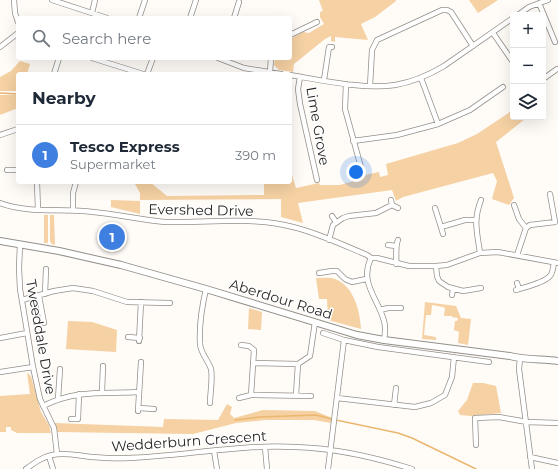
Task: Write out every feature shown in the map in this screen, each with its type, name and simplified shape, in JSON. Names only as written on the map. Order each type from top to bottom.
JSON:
[{"type":"main road","name":"Aberdour Road","points":[[0,241],[58,251],[121,265],[358,335],[384,340],[520,358],[558,361]]},
{"type":"street","points":[[14,0],[16,16]]},
{"type":"street","points":[[52,0],[101,16]]},
{"type":"street","points":[[92,13],[95,0]]},
{"type":"street","points":[[140,16],[145,0]]},
{"type":"street","points":[[191,16],[196,0]]},
{"type":"street","points":[[523,12],[539,3],[548,0]]},
{"type":"street","points":[[235,16],[239,2]]},
{"type":"street","points":[[539,3],[555,42]]},
{"type":"street","points":[[370,86],[372,50],[377,40],[442,10],[451,12],[473,46]]},
{"type":"street","points":[[292,75],[346,84],[370,86],[394,85],[421,78],[444,66],[510,20]]},
{"type":"street","points":[[292,34],[317,22]]},
{"type":"street","points":[[493,33],[510,58]]},
{"type":"street","points":[[0,47],[16,35]]},
{"type":"street","points":[[324,80],[328,47]]},
{"type":"street","points":[[55,72],[58,60]]},
{"type":"street","points":[[98,60],[136,72]]},
{"type":"street","points":[[148,72],[151,60]]},
{"type":"street","points":[[225,60],[244,68],[270,72],[271,60]]},
{"type":"street","points":[[243,72],[244,68]]},
{"type":"street","points":[[546,77],[557,69]]},
{"type":"street","name":"Lime Grove","points":[[300,77],[298,89],[300,104],[317,180]]},
{"type":"street","points":[[421,78],[438,124]]},
{"type":"street","points":[[346,84],[345,109],[362,171]]},
{"type":"street","points":[[353,141],[397,135],[438,124],[470,110],[503,88]]},
{"type":"street","points":[[0,135],[16,130]]},
{"type":"street","points":[[7,170],[16,169]]},
{"type":"street","points":[[38,184],[38,210]]},
{"type":"street","points":[[73,210],[76,184]]},
{"type":"street","points":[[517,255],[526,228],[530,225],[556,224],[550,194]]},
{"type":"street","points":[[480,253],[475,220],[481,200]]},
{"type":"street","name":"Evershed Drive","points":[[0,203],[20,208],[60,211],[73,210],[140,220],[166,222],[272,223],[293,227],[372,258],[377,258],[396,264],[420,267],[448,265],[480,253],[498,252],[556,263]]},
{"type":"street","points":[[329,240],[333,225],[336,222],[349,216],[370,215],[376,213],[391,203],[398,208]]},
{"type":"street","points":[[514,205],[519,220],[526,228]]},
{"type":"street","points":[[436,208],[443,234]]},
{"type":"street","points":[[332,216],[336,222]]},
{"type":"street","points":[[441,227],[465,220],[475,220]]},
{"type":"street","points":[[396,264],[396,246],[398,240]]},
{"type":"street","name":"Tweeddale Drive","points":[[20,244],[19,273],[27,333],[37,386],[43,406],[54,428],[57,454]]},
{"type":"street","points":[[388,245],[396,246]]},
{"type":"street","points":[[372,258],[368,266],[366,279],[385,321],[384,340]]},
{"type":"street","points":[[517,282],[518,290],[548,277],[556,263]]},
{"type":"street","points":[[436,266],[437,276],[442,284],[463,292],[481,288]]},
{"type":"street","points":[[45,294],[46,269]]},
{"type":"street","points":[[319,273],[337,271],[352,282],[366,279]]},
{"type":"street","points":[[22,300],[63,289],[82,288],[122,301],[170,302]]},
{"type":"street","points":[[206,289],[202,306],[200,344],[212,374],[210,403]]},
{"type":"street","points":[[452,295],[454,289]]},
{"type":"street","points":[[39,296],[44,323]]},
{"type":"street","points":[[128,337],[140,339],[142,302]]},
{"type":"street","points":[[380,310],[388,308],[401,308]]},
{"type":"street","points":[[253,363],[298,364],[311,354],[312,336],[315,322]]},
{"type":"street","points":[[0,338],[27,333]]},
{"type":"street","name":"Aberdour Road","points":[[323,333],[344,340],[378,347],[489,362]]},
{"type":"street","points":[[328,469],[344,340]]},
{"type":"street","points":[[241,345],[249,346],[254,350],[251,395]]},
{"type":"street","points":[[477,352],[477,360]]},
{"type":"street","points":[[337,398],[415,407],[431,403],[445,395],[452,377],[454,357]]},
{"type":"street","points":[[520,358],[519,369],[532,469]]},
{"type":"street","points":[[141,362],[138,410],[154,409]]},
{"type":"street","points":[[296,395],[298,364]]},
{"type":"street","points":[[102,392],[104,366]]},
{"type":"street","points":[[0,372],[33,367]]},
{"type":"street","points":[[58,400],[60,370]]},
{"type":"street","points":[[394,405],[396,388]]},
{"type":"street","points":[[43,406],[79,394],[102,392],[139,392]]},
{"type":"street","points":[[70,419],[78,419],[79,394]]},
{"type":"street","points":[[239,398],[251,395],[311,396]]},
{"type":"street","points":[[476,446],[475,418],[499,417],[526,422],[558,423]]},
{"type":"street","name":"Wedderburn Crescent","points":[[26,469],[42,459],[57,454],[128,458],[173,456],[214,451],[295,446],[350,453],[391,462],[412,469]]},
{"type":"street","points":[[266,447],[266,469]]},
{"type":"street","points":[[214,451],[217,469]]},
{"type":"street","points":[[49,456],[53,469]]},
{"type":"street","points":[[530,457],[558,463]]},
{"type":"street","points":[[391,462],[391,469]]},
{"type":"shaded area","points":[[319,0],[396,0],[375,17],[361,24],[368,40],[335,37],[335,42],[331,41],[331,36],[325,39],[294,64],[293,72],[279,70],[274,65],[275,60],[292,60],[292,38],[303,32],[309,33],[324,24],[320,17],[320,12],[323,11]]},
{"type":"shaded area","points":[[469,0],[498,0],[478,13]]},
{"type":"shaded area","points":[[20,61],[30,64],[28,72],[16,72],[16,91],[0,91],[0,77],[11,71]]},
{"type":"shaded area","points":[[0,95],[16,95],[16,109],[0,115]]},
{"type":"shaded area","points":[[510,112],[510,120],[524,120],[496,142],[514,198],[509,205],[492,199],[497,181],[493,173],[403,197],[396,201],[392,190],[298,203],[303,223],[281,217],[281,199],[140,200],[140,193],[135,184],[152,184],[167,196],[264,195],[264,184],[292,184],[292,175],[296,188],[319,183],[320,185],[340,185],[360,179],[360,176],[379,172],[380,177],[388,175],[386,164],[458,143],[477,134]]},
{"type":"shaded area","points":[[111,200],[140,201],[140,214],[111,207]]},
{"type":"shaded area","points":[[44,215],[48,215],[48,243],[44,243]]},
{"type":"shaded area","points":[[50,215],[54,215],[55,245],[50,241]]},
{"type":"shaded area","points":[[316,278],[333,278],[342,282],[347,287],[355,300],[361,329],[328,320],[327,299],[319,299]]},
{"type":"shaded area","points":[[425,302],[456,306],[461,318],[471,319],[468,345],[458,343],[459,332],[454,330],[455,321],[457,321],[458,318],[444,316],[445,308],[432,305],[431,315],[426,315],[424,335],[436,337],[436,340],[422,339]]},
{"type":"shaded area","points":[[249,308],[262,312],[261,330],[248,329]]},
{"type":"shaded area","points":[[68,321],[92,322],[117,330],[116,352],[66,349]]},
{"type":"shaded area","points":[[27,373],[31,376],[41,412],[49,425],[51,433],[17,433],[11,430],[11,427],[6,427],[6,432],[0,432],[0,396],[30,394]]},
{"type":"shaded area","points":[[473,383],[483,383],[496,386],[501,413],[471,416],[460,415],[458,411],[467,400]]},
{"type":"shaded area","points":[[227,404],[232,407],[230,414],[234,418],[263,410],[315,411],[332,418],[331,423],[314,420],[265,420],[236,423],[193,434],[57,432],[54,423],[163,427],[164,419],[218,420]]},
{"type":"waterway","points":[[0,93],[16,94]]},
{"type":"waterway","points":[[235,420],[260,417],[316,415],[332,419]]},
{"type":"waterway","points":[[336,420],[398,433],[412,438],[476,469]]},
{"type":"place","name":"Tesco Express","points":[[112,237]]}]
